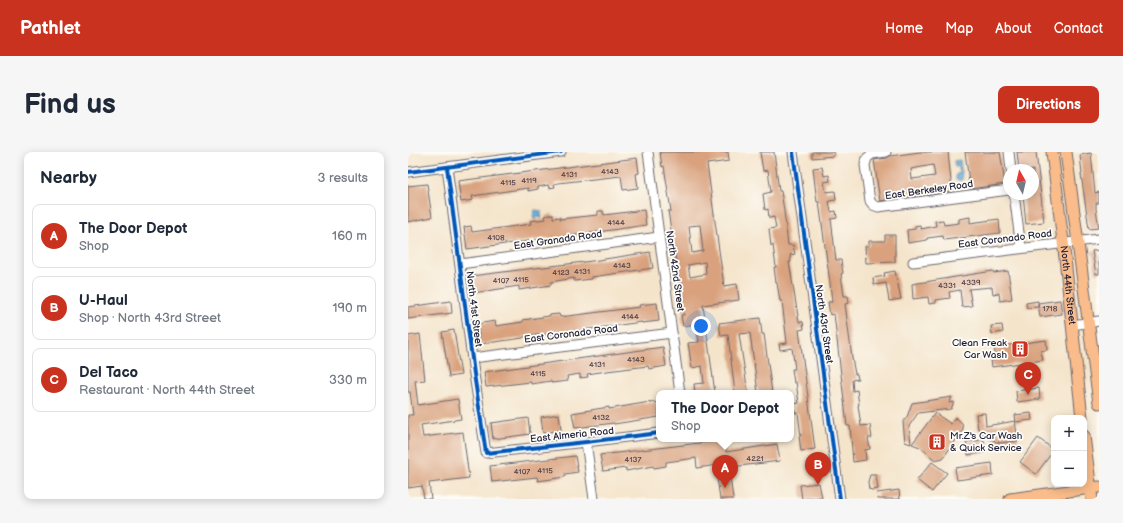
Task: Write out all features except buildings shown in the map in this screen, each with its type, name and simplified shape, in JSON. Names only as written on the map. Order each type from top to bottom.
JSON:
[{"type":"main road","name":"North 44th Street","points":[[1052,152],[1064,244],[1082,415]]},
{"type":"main road","name":"North 44th Street","points":[[1066,152],[1078,242],[1094,322],[1099,403]]},
{"type":"main road","points":[[1087,450],[1095,487],[1092,499]]},
{"type":"main road","points":[[1010,499],[1095,487]]},
{"type":"street","points":[[408,172],[447,167],[508,156],[561,152]]},
{"type":"street","name":"North 42nd Street","points":[[648,152],[680,390]]},
{"type":"street","name":"North 43rd Street","points":[[793,152],[840,499]]},
{"type":"street","name":"East Berkeley Road","points":[[886,152],[872,154],[867,158],[865,165],[870,201],[873,205],[878,207],[1003,191]]},
{"type":"street","points":[[1009,152],[1010,164]]},
{"type":"street","name":"North 41st Street","points":[[447,167],[486,453]]},
{"type":"street","points":[[1015,200],[1021,248]]},
{"type":"street","name":"East Granada Road","points":[[460,264],[659,237]]},
{"type":"street","name":"East Coronado Road","points":[[913,262],[1099,239]]},
{"type":"street","points":[[1072,325],[1094,322]]},
{"type":"street","name":"East Coronado Road","points":[[472,358],[672,333]]},
{"type":"street","name":"East Almeria Road","points":[[486,453],[656,433]]},
{"type":"street","points":[[586,442],[594,499]]},
{"type":"water","points":[[960,160],[962,180],[956,180],[956,174],[959,174],[958,166],[955,167],[954,161]]},
{"type":"water","points":[[535,210],[541,211],[542,218],[538,217],[535,220],[534,219],[533,217]]},
{"type":"cycle path","points":[[408,172],[561,152]]},
{"type":"cycle path","points":[[793,152],[840,499]]},
{"type":"cycle path","points":[[447,167],[474,374],[486,453],[656,433]]},
{"type":"place","name":"Clean Freak Car Wash","points":[[1020,349]]},
{"type":"place","name":"Del Taco","points":[[1028,395]]},
{"type":"place","name":"Mr.Z's Car Wash & Quick Service","points":[[937,442]]},
{"type":"place","name":"U-Haul","points":[[818,485]]},
{"type":"place","name":"The Door Depot","points":[[725,488]]}]
